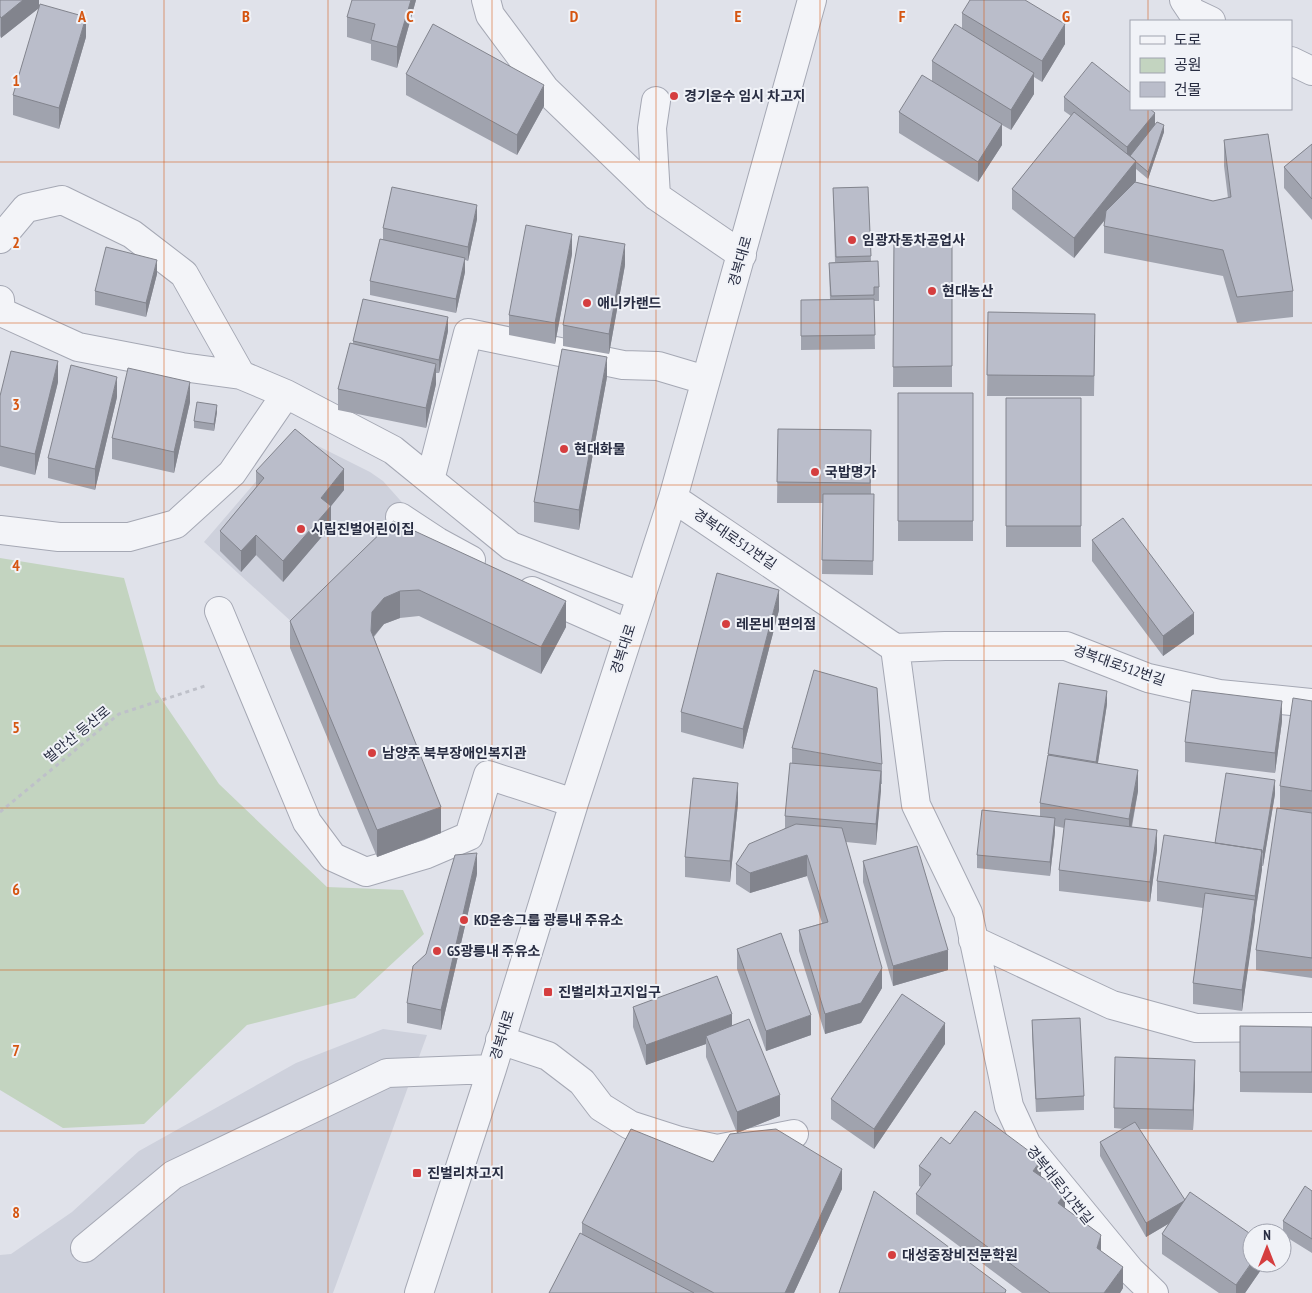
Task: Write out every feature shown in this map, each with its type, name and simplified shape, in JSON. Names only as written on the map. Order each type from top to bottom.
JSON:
[{"type":"street","points":[[486,0],[490,15],[545,89],[656,196],[742,255]]},
{"type":"street","name":"경복대로","points":[[419,1293],[492,1069],[640,596],[673,498],[812,0]]},
{"type":"street","points":[[1184,0],[1192,12],[1209,20]]},
{"type":"street","points":[[1292,62],[1312,72]]},
{"type":"street","points":[[656,101],[652,128],[656,196]]},
{"type":"street","points":[[0,239],[26,208],[62,200],[132,234],[184,274],[241,375]]},
{"type":"street","points":[[0,300],[1,312],[78,347],[182,367],[241,375],[286,394],[393,450],[511,546],[640,596]]},
{"type":"street","points":[[430,480],[468,333],[623,366],[658,366],[705,380]]},
{"type":"street","points":[[0,530],[59,537],[128,537],[176,524],[232,473],[286,394]]},
{"type":"street","name":"경복대로512번길","points":[[673,498],[895,648],[1066,646],[1148,678],[1219,694],[1312,703]]},
{"type":"street","points":[[400,517],[438,542],[500,575],[629,634]]},
{"type":"street","points":[[219,611],[307,822],[333,857],[366,872],[427,854],[469,836],[488,775],[574,803]]},
{"type":"street","name":"경복대로512번길","points":[[895,648],[916,805],[968,913],[1009,1106],[1027,1145],[1130,1270],[1154,1293]]},
{"type":"street","points":[[974,940],[1112,1005],[1196,1028],[1312,1027]]},
{"type":"street","points":[[500,1040],[548,1056],[582,1082],[600,1107],[630,1125],[680,1141],[717,1149],[794,1134]]},
{"type":"street","points":[[85,1248],[173,1175],[387,1073],[492,1069]]},
{"type":"path","name":"벌안산 등산로","points":[[0,812],[119,714],[208,684]]},
{"type":"shaded area","name":"시립진벌어린이집","points":[[296,435],[370,472],[383,481],[408,509],[294,624],[204,542]]},
{"type":"shaded area","points":[[383,1029],[427,1035],[333,1293],[0,1293],[0,1255],[11,1254],[72,1212],[139,1151],[296,1063]]},
{"type":"green space","points":[[0,558],[124,578],[156,691],[219,784],[327,887],[403,890],[424,934],[355,998],[247,1025],[144,1124],[63,1128],[0,1090]]},
{"type":"building","points":[[0,0],[23,0],[1,18]]},
{"type":"building","points":[[352,0],[411,0],[397,47],[371,40],[375,24],[347,17]]},
{"type":"building","points":[[970,0],[1025,0],[1065,24],[1042,61],[962,13]]},
{"type":"building","points":[[40,4],[86,17],[59,108],[13,95]]},
{"type":"building","points":[[433,24],[544,85],[517,135],[406,74]]},
{"type":"building","points":[[955,24],[1034,73],[1011,110],[932,61]]},
{"type":"building","points":[[1092,62],[1130,92],[1130,110],[1151,110],[1155,113],[1127,147],[1064,97]]},
{"type":"building","points":[[922,75],[1002,124],[978,162],[899,112]]},
{"type":"building","points":[[1074,112],[1136,161],[1074,238],[1012,189]]},
{"type":"building","points":[[1157,122],[1164,125],[1148,172],[1130,156]]},
{"type":"building","points":[[1268,134],[1293,291],[1237,297],[1223,250],[1104,226],[1106,211],[1135,182],[1213,201],[1231,197],[1224,140]]},
{"type":"building","points":[[1312,144],[1312,199],[1284,167]]},
{"type":"building","points":[[392,187],[477,205],[468,247],[383,228]]},
{"type":"building","points":[[868,187],[871,256],[836,257],[833,188]]},
{"type":"building","points":[[526,225],[572,234],[555,323],[509,315]]},
{"type":"building","points":[[579,236],[625,244],[609,334],[563,325]]},
{"type":"building","points":[[380,239],[465,258],[456,299],[370,281]]},
{"type":"building","points":[[894,239],[952,240],[952,366],[893,367]]},
{"type":"building","points":[[106,247],[157,260],[146,303],[95,291]]},
{"type":"building","points":[[878,261],[879,287],[874,287],[874,295],[831,296],[829,263]]},
{"type":"building","points":[[363,299],[448,317],[439,360],[353,341]]},
{"type":"building","points":[[874,299],[875,335],[801,336],[801,300]]},
{"type":"building","points":[[988,312],[1095,314],[1094,376],[987,375]]},
{"type":"building","points":[[350,343],[436,364],[426,408],[338,389]]},
{"type":"building","points":[[562,349],[607,357],[579,510],[534,502]]},
{"type":"building","points":[[11,351],[58,361],[35,454],[0,446],[0,396]]},
{"type":"building","points":[[71,365],[117,377],[95,469],[48,458]]},
{"type":"building","points":[[128,368],[190,382],[174,452],[112,438]]},
{"type":"building","points":[[898,393],[973,393],[973,521],[898,521]]},
{"type":"building","points":[[1006,398],[1081,398],[1081,526],[1006,526]]},
{"type":"building","points":[[197,402],[217,405],[214,424],[194,421]]},
{"type":"building","name":"시립진벌어린이집","points":[[295,429],[344,469],[321,498],[331,506],[283,561],[256,535],[241,551],[220,531],[264,478],[256,471]]},
{"type":"building","points":[[778,429],[871,430],[870,483],[777,482]]},
{"type":"building","points":[[823,494],[874,494],[873,561],[822,560]]},
{"type":"building","points":[[1123,518],[1194,613],[1163,636],[1092,540]]},
{"type":"building","name":"남양주 북부장애인복지관","points":[[393,521],[566,601],[541,647],[419,590],[400,591],[384,598],[372,612],[371,631],[441,807],[377,830],[290,621]]},
{"type":"building","points":[[717,573],[779,590],[743,729],[681,712]]},
{"type":"building","points":[[814,670],[877,688],[882,764],[792,748]]},
{"type":"building","points":[[1059,683],[1107,691],[1096,762],[1048,754]]},
{"type":"building","points":[[1192,690],[1282,701],[1275,753],[1185,742]]},
{"type":"building","points":[[1293,698],[1312,701],[1312,791],[1280,786]]},
{"type":"building","points":[[1048,755],[1138,770],[1129,819],[1040,803]]},
{"type":"building","points":[[790,763],[881,771],[876,824],[785,816]]},
{"type":"building","points":[[1226,773],[1275,780],[1263,852],[1261,852],[1262,850],[1215,843]]},
{"type":"building","points":[[693,778],[738,783],[730,861],[685,857]]},
{"type":"building","points":[[1277,808],[1312,813],[1312,958],[1256,950]]},
{"type":"building","points":[[982,810],[1055,818],[1050,862],[977,855]]},
{"type":"building","points":[[1065,819],[1157,830],[1150,882],[1059,870]]},
{"type":"building","points":[[796,824],[842,828],[882,968],[861,1003],[825,1014],[799,930],[828,922],[807,855],[750,873],[736,864],[749,844]]},
{"type":"building","points":[[1164,835],[1262,850],[1255,896],[1157,881]]},
{"type":"building","points":[[917,846],[948,950],[893,966],[863,861]]},
{"type":"building","points":[[477,853],[441,1010],[407,1003],[413,966],[426,954],[455,855]]},
{"type":"building","points":[[1205,893],[1255,900],[1242,990],[1193,983]]},
{"type":"building","points":[[781,933],[811,1015],[766,1031],[737,949]]},
{"type":"building","points":[[717,976],[732,1014],[646,1045],[633,1007]]},
{"type":"building","points":[[902,994],[945,1023],[874,1129],[831,1099]]},
{"type":"building","points":[[1080,1018],[1084,1096],[1036,1099],[1032,1020]]},
{"type":"building","points":[[749,1019],[780,1095],[737,1112],[706,1036]]},
{"type":"building","points":[[1240,1026],[1312,1027],[1312,1072],[1240,1072]]},
{"type":"building","points":[[1115,1057],[1195,1060],[1193,1110],[1114,1108]]},
{"type":"building","points":[[975,1111],[1041,1160],[1033,1171],[1065,1193],[1058,1203],[1101,1235],[1097,1248],[1123,1267],[1104,1293],[1050,1293],[916,1194],[931,1174],[919,1166],[941,1137],[950,1144]]},
{"type":"building","points":[[1135,1122],[1185,1200],[1146,1223],[1100,1142]]},
{"type":"building","points":[[631,1129],[713,1162],[730,1134],[776,1129],[842,1169],[785,1293],[714,1293],[582,1223]]},
{"type":"building","points":[[1305,1186],[1312,1191],[1312,1239],[1292,1227],[1292,1223],[1283,1221]]},
{"type":"building","points":[[874,1191],[1006,1290],[1005,1293],[839,1293]]},
{"type":"building","points":[[1190,1192],[1242,1228],[1242,1273],[1244,1273],[1236,1285],[1162,1234]]},
{"type":"building","points":[[580,1233],[694,1293],[549,1293]]},
{"type":"place","name":"경기운수 임시 차고지","points":[[674,96]]},
{"type":"place","name":"임광자동차공업사","points":[[852,240]]},
{"type":"place","name":"현대농산","points":[[932,291]]},
{"type":"place","name":"애니카랜드","points":[[587,303]]},
{"type":"place","name":"현대화물","points":[[564,449]]},
{"type":"place","name":"국밥명가","points":[[815,472]]},
{"type":"place","name":"시립진벌어린이집","points":[[301,529]]},
{"type":"place","name":"레몬비 편의점","points":[[726,624]]},
{"type":"place","name":"남양주 북부장애인복지관","points":[[372,753]]},
{"type":"place","name":"KD운송그룹 광릉내 주유소","points":[[464,920]]},
{"type":"place","name":"GS광릉내 주유소","points":[[437,951]]},
{"type":"place","name":"진벌리차고지입구","points":[[548,992]]},
{"type":"place","name":"진벌리차고지","points":[[417,1173]]},
{"type":"place","name":"대성중장비전문학원","points":[[892,1255]]}]
